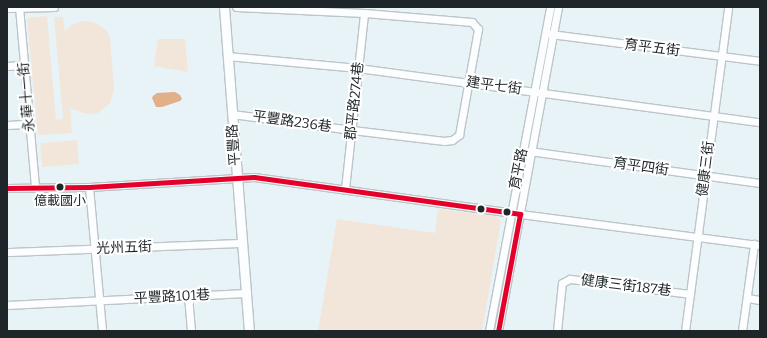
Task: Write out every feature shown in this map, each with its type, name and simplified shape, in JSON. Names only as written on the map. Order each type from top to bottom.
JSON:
[{"type":"street","name":"永華十一街","points":[[19,7],[35,187]]},
{"type":"street","points":[[7,8],[54,7]]},
{"type":"street","name":"平豐路","points":[[224,7],[249,331]]},
{"type":"street","points":[[236,7],[364,12]]},
{"type":"street","name":"育平路","points":[[489,331],[550,7]]},
{"type":"street","name":"育平路","points":[[498,331],[558,7]]},
{"type":"street","name":"健康三街","points":[[685,331],[728,7]]},
{"type":"street","name":"平豐路236巷","points":[[232,114],[352,130],[444,140],[452,140],[459,135],[478,29],[472,22],[364,12]]},
{"type":"street","name":"郡平路274巷","points":[[345,189],[364,12]]},
{"type":"street","name":"育平五街","points":[[545,33],[760,61]]},
{"type":"street","name":"建平七街","points":[[227,56],[358,68],[760,122]]},
{"type":"street","points":[[7,66],[24,65]]},
{"type":"street","points":[[7,125],[29,124]]},
{"type":"street","name":"育平四街","points":[[522,150],[760,183]]},
{"type":"street","points":[[7,188],[89,187],[254,177],[510,213],[757,245],[742,331]]},
{"type":"street","points":[[89,187],[96,249],[102,331]]},
{"type":"street","name":"光州五街","points":[[7,252],[242,243]]},
{"type":"street","name":"健康三街187巷","points":[[557,331],[562,283],[570,279],[690,294]]},
{"type":"street","name":"平豐路101巷","points":[[7,304],[99,301],[246,293]]},
{"type":"street","points":[[188,296],[191,331]]},
{"type":"street","points":[[747,298],[760,300]]},
{"type":"shaded area","points":[[47,16],[56,120],[63,119],[54,17],[63,17],[65,31],[71,25],[83,21],[96,23],[106,30],[110,36],[114,90],[110,103],[98,113],[91,114],[83,113],[70,108],[72,133],[38,135],[27,18]]},
{"type":"shaded area","points":[[158,39],[185,39],[188,72],[154,66]]},
{"type":"shaded area","points":[[175,92],[180,95],[182,99],[180,101],[162,107],[156,107],[152,98],[153,96],[157,93]]},
{"type":"shaded area","points":[[77,140],[79,164],[42,167],[40,143]]},
{"type":"shaded area","points":[[438,209],[496,216],[501,221],[482,331],[318,331],[337,219],[435,233]]},
{"type":"transit line","points":[[7,188],[89,187],[254,177],[520,214],[498,331]]},
{"type":"place","name":"億載國小","points":[[60,187]]}]
